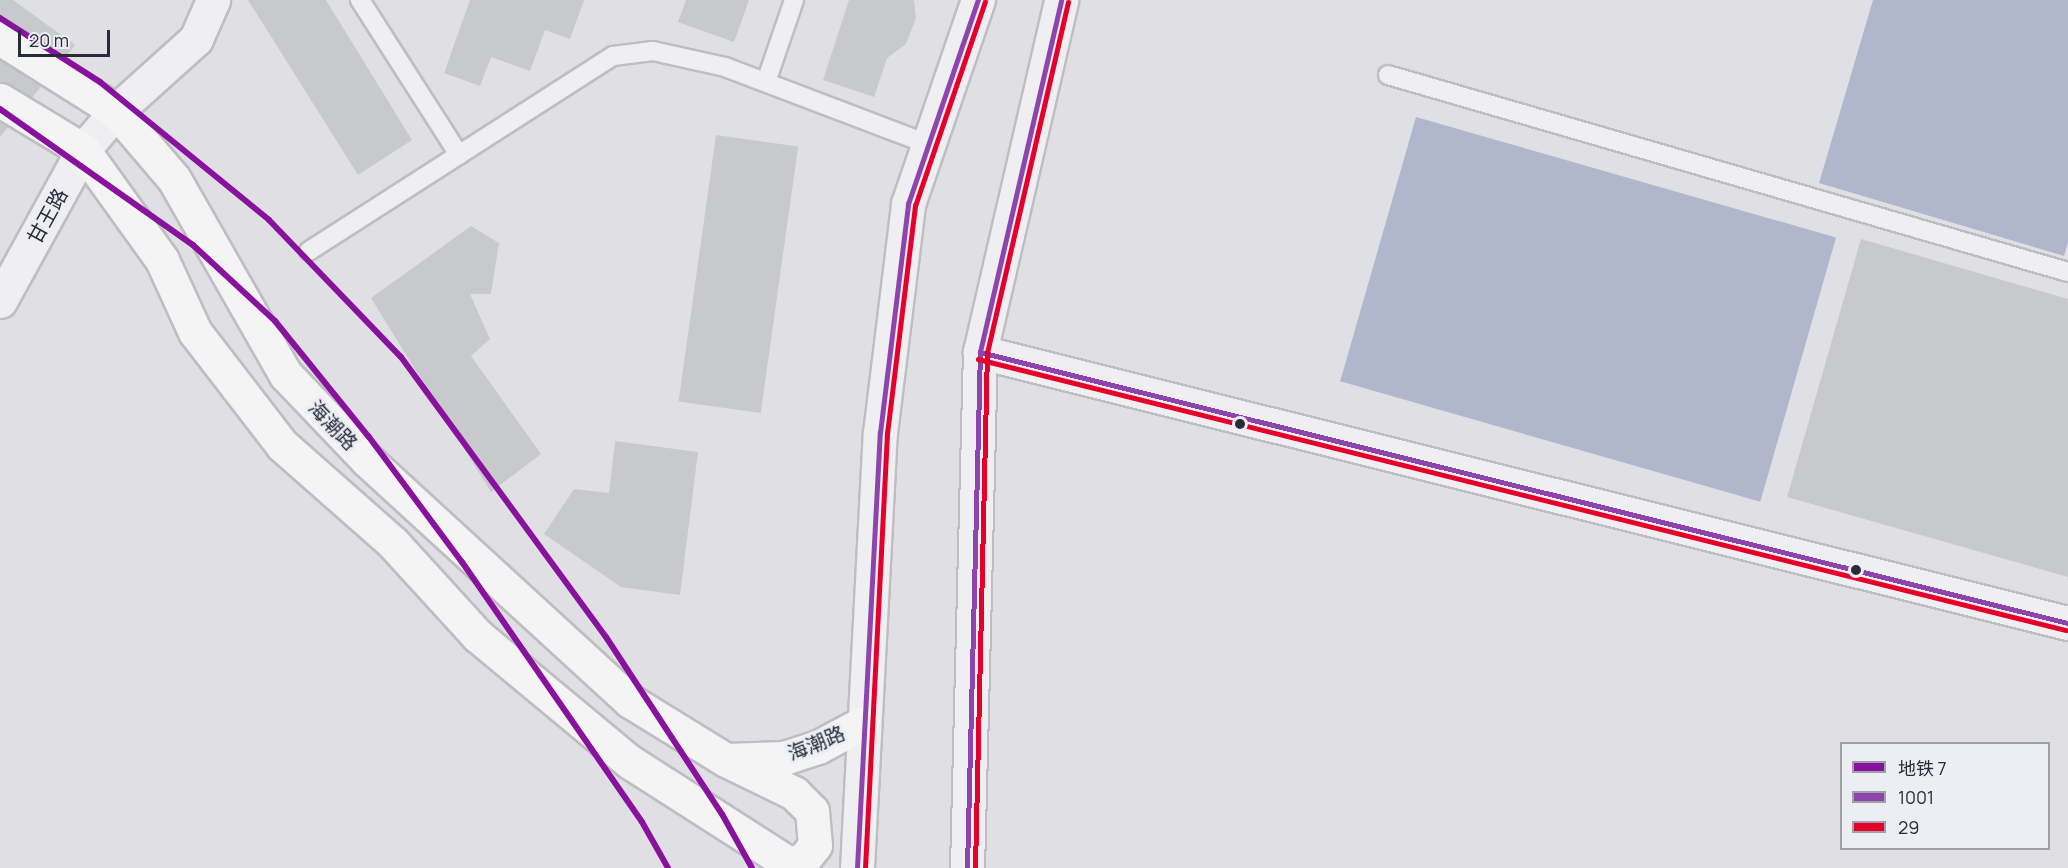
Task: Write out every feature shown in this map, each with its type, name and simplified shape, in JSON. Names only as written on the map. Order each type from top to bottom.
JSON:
[{"type":"main road","name":"海潮路","points":[[0,38],[116,111],[174,179],[286,375],[367,460],[630,701],[726,760],[784,758],[818,747],[864,723]]},
{"type":"main road","points":[[0,100],[83,150],[162,260],[195,332],[282,446],[393,543],[478,636],[621,754],[794,866],[804,859],[815,844],[812,811],[794,793],[726,760]]},
{"type":"street","name":"甘王路","points":[[0,301],[83,150],[116,111],[196,39],[213,0]]},
{"type":"street","points":[[857,868],[880,433],[908,204],[978,0]]},
{"type":"street","points":[[967,868],[980,352],[1061,0]]},
{"type":"street","points":[[980,352],[2068,623]]},
{"type":"lane","points":[[360,0],[459,155]]},
{"type":"lane","points":[[766,82],[794,0]]},
{"type":"lane","points":[[309,251],[613,56],[653,51],[725,68],[928,144]]},
{"type":"lane","points":[[1388,75],[2068,272]]},
{"type":"water","points":[[1873,0],[2068,0],[2068,242],[2064,256],[1819,183]]},
{"type":"water","points":[[1416,117],[1836,237],[1760,502],[1340,381]]},
{"type":"building","points":[[0,0],[13,0],[75,45],[0,137]]},
{"type":"building","points":[[248,0],[326,0],[412,140],[358,175]]},
{"type":"building","points":[[470,0],[584,0],[570,39],[545,30],[530,71],[491,57],[480,86],[444,73]]},
{"type":"building","points":[[686,0],[749,0],[734,42],[678,22]]},
{"type":"building","points":[[849,0],[914,0],[916,18],[906,44],[887,58],[874,97],[823,80]]},
{"type":"building","points":[[716,135],[798,147],[761,413],[679,401]]},
{"type":"building","points":[[471,226],[499,243],[491,294],[470,294],[490,339],[471,356],[541,454],[491,492],[371,298]]},
{"type":"building","points":[[1861,239],[2068,299],[2068,577],[1787,497]]},
{"type":"building","points":[[615,441],[698,452],[680,595],[621,587],[544,534],[574,489],[609,493]]},
{"type":"metro line","name":"7","points":[[0,18],[100,82],[269,220],[401,357],[606,637],[722,814],[752,868]]},
{"type":"metro line","name":"7","points":[[0,109],[193,245],[275,321],[369,437],[462,562],[642,822],[668,868]]},
{"type":"transit line","name":"1001","points":[[857,868],[880,433],[908,204],[978,0]]},
{"type":"transit line","name":"1001","points":[[967,868],[980,352],[1061,0]]},
{"type":"transit line","name":"29","points":[[865,868],[887,434],[915,206],[985,2]]},
{"type":"transit line","name":"29","points":[[975,868],[987,353],[1068,2]]},
{"type":"transit line","name":"1001","points":[[980,352],[2068,623]]},
{"type":"transit line","name":"29","points":[[978,359],[2066,630]]}]
